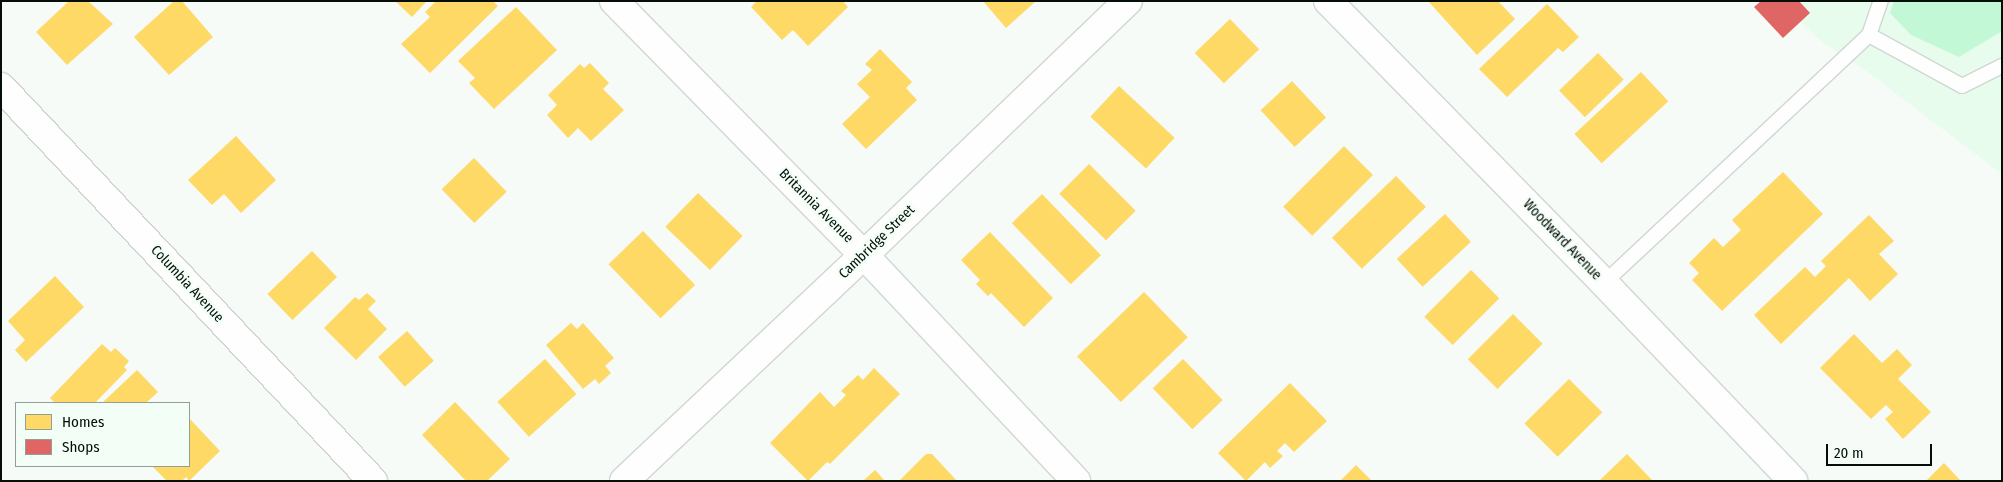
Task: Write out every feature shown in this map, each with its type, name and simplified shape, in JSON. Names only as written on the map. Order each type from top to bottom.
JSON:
[{"type":"street","name":"Britannia Avenue","points":[[614,1],[864,255],[1076,481]]},
{"type":"street","name":"Cambridge Street","points":[[624,481],[864,255],[1128,1]]},
{"type":"street","name":"Woodward Avenue","points":[[1328,1],[1604,283],[1793,481]]},
{"type":"street","name":"Columbia Avenue","points":[[1,88],[373,481]]},
{"type":"lane","points":[[1604,283],[1870,35],[1881,1]]},
{"type":"lane","points":[[1870,35],[1962,86],[2002,66]]},
{"type":"shaded area","points":[[1778,1],[2002,1],[2002,174],[1862,68],[1823,43]]},
{"type":"green space","points":[[1894,1],[2002,1],[2002,31],[1959,57],[1911,35],[1890,13]]},
{"type":"building: Homes","points":[[69,1],[88,1],[113,24],[67,65],[36,32]]},
{"type":"building: Homes","points":[[174,1],[182,1],[213,37],[169,75],[134,37]]},
{"type":"building: Homes","points":[[395,1],[427,1],[412,17]]},
{"type":"building: Homes","points":[[436,1],[493,1],[498,6],[430,73],[401,44],[430,17],[425,12]]},
{"type":"building: Homes","points":[[757,1],[843,1],[848,7],[808,46],[793,30],[782,40],[751,7]]},
{"type":"building: Homes","points":[[983,1],[1036,1],[1006,28]]},
{"type":"building: Homes","points":[[1428,1],[1498,1],[1515,19],[1477,55]]},
{"type":"building: Homes","points":[[1547,4],[1579,37],[1563,52],[1558,48],[1507,97],[1479,69]]},
{"type":"building: Homes","points":[[516,7],[557,50],[494,109],[469,83],[475,78],[458,61]]},
{"type":"building: Homes","points":[[1230,19],[1259,49],[1224,83],[1195,53]]},
{"type":"building: Homes","points":[[880,49],[912,82],[906,88],[917,100],[866,149],[842,124],[870,97],[857,84],[872,70],[865,64]]},
{"type":"building: Homes","points":[[1598,53],[1624,80],[1585,117],[1559,91]]},
{"type":"building: Homes","points":[[590,63],[609,83],[603,89],[624,110],[591,141],[578,128],[568,138],[547,115],[557,105],[548,95],[580,64],[584,68]]},
{"type":"building: Homes","points":[[1641,72],[1668,101],[1602,163],[1574,134]]},
{"type":"building: Homes","points":[[1292,81],[1326,118],[1295,147],[1261,110]]},
{"type":"building: Homes","points":[[1119,86],[1175,138],[1146,169],[1090,117]]},
{"type":"building: Homes","points":[[236,136],[276,180],[241,213],[224,194],[212,205],[188,180]]},
{"type":"building: Homes","points":[[1344,146],[1373,175],[1312,236],[1283,207]]},
{"type":"building: Homes","points":[[474,158],[507,192],[474,223],[442,189]]},
{"type":"building: Homes","points":[[1089,164],[1136,211],[1106,240],[1059,194]]},
{"type":"building: Homes","points":[[1783,172],[1823,214],[1722,311],[1692,280],[1699,273],[1689,263],[1714,238],[1723,247],[1741,230],[1732,220]]},
{"type":"building: Homes","points":[[1396,176],[1426,207],[1362,269],[1332,238]]},
{"type":"building: Homes","points":[[698,193],[743,236],[710,270],[665,227]]},
{"type":"building: Homes","points":[[1042,194],[1101,255],[1071,284],[1012,223]]},
{"type":"building: Homes","points":[[1445,214],[1471,242],[1423,287],[1397,259]]},
{"type":"building: Homes","points":[[1869,215],[1894,241],[1879,254],[1898,274],[1870,301],[1849,278],[1781,344],[1754,315],[1805,267],[1815,277],[1826,266],[1821,261]]},
{"type":"building: Homes","points":[[643,231],[695,285],[661,318],[608,264]]},
{"type":"building: Homes","points":[[990,232],[1053,298],[1024,327],[991,293],[988,296],[976,284],[980,280],[961,260]]},
{"type":"building: Homes","points":[[312,251],[337,277],[292,320],[267,294]]},
{"type":"building: Homes","points":[[1471,270],[1499,298],[1453,345],[1424,317]]},
{"type":"building: Homes","points":[[55,276],[84,307],[26,362],[15,350],[25,340],[8,321]]},
{"type":"building: Homes","points":[[1144,292],[1188,337],[1121,402],[1077,357]]},
{"type":"building: Homes","points":[[367,293],[376,301],[368,309],[387,329],[356,360],[324,328],[355,297],[359,300]]},
{"type":"building: Homes","points":[[1513,314],[1543,344],[1497,389],[1468,359]]},
{"type":"building: Homes","points":[[571,323],[577,329],[583,323],[614,358],[605,366],[611,373],[599,384],[595,379],[583,389],[546,345]]},
{"type":"building: Homes","points":[[407,331],[434,361],[405,387],[378,357]]},
{"type":"building: Homes","points":[[1854,334],[1882,363],[1897,349],[1912,365],[1898,379],[1931,412],[1903,439],[1885,419],[1893,412],[1886,405],[1871,419],[1820,368]]},
{"type":"building: Homes","points":[[102,344],[111,352],[115,348],[129,361],[124,367],[127,370],[96,402],[54,402],[50,398]]},
{"type":"building: Homes","points":[[545,359],[576,394],[529,437],[497,402]]},
{"type":"building: Homes","points":[[1183,359],[1223,400],[1192,429],[1153,388]]},
{"type":"building: Homes","points":[[874,368],[900,394],[830,464],[827,462],[808,481],[770,443],[820,392],[834,407],[846,395],[841,391],[858,375],[863,380]]},
{"type":"building: Homes","points":[[137,370],[158,392],[147,402],[103,402]]},
{"type":"building: Homes","points":[[1569,379],[1602,412],[1558,457],[1524,424]]},
{"type":"building: Homes","points":[[1290,383],[1327,421],[1294,452],[1285,443],[1277,451],[1283,456],[1270,468],[1265,462],[1246,481],[1218,453]]},
{"type":"building: Homes","points":[[455,402],[510,459],[487,481],[466,481],[422,435]]},
{"type":"building: Homes","points":[[190,419],[220,451],[189,481],[186,477],[182,481],[167,481],[153,467],[190,467]]},
{"type":"building: Homes","points":[[926,454],[932,454],[957,481],[899,481]]},
{"type":"building: Homes","points":[[1627,454],[1653,481],[1599,481]]},
{"type":"building: Homes","points":[[1944,463],[1961,481],[1926,481]]},
{"type":"building: Homes","points":[[1356,465],[1372,481],[1340,481]]},
{"type":"building: Homes","points":[[875,470],[885,481],[863,481]]},
{"type":"building: Shops","points":[[1761,1],[1799,1],[1810,13],[1783,38],[1754,7]]}]
